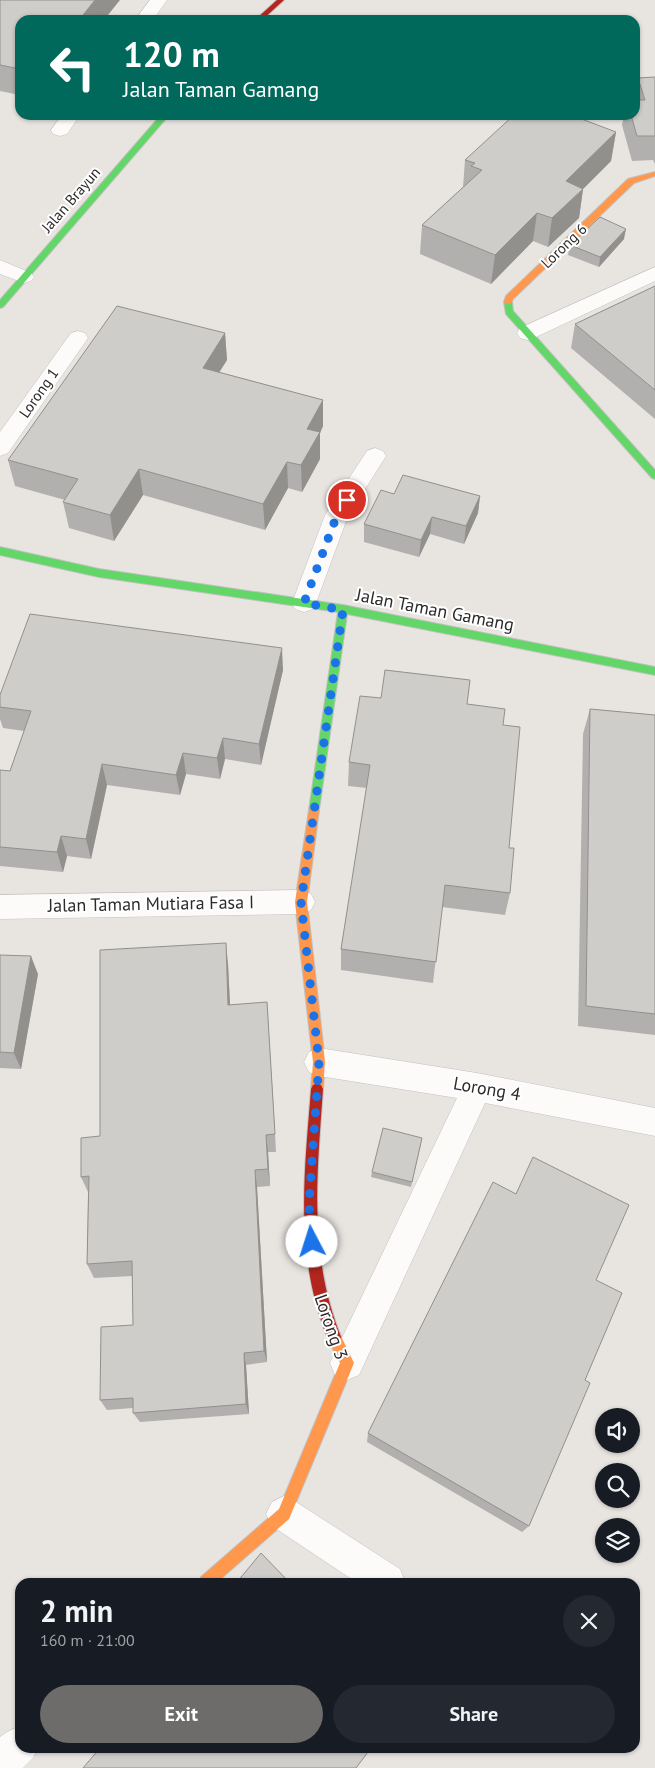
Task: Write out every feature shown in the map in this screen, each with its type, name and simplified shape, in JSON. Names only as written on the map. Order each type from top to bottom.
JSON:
[{"type":"street","points":[[148,15],[159,0]]},
{"type":"street","points":[[264,15],[281,0]]},
{"type":"street","points":[[60,130],[67,120]]},
{"type":"street","name":"Jalan Brayun","points":[[0,305],[161,120]]},
{"type":"street","name":"Lorong 6","points":[[655,174],[631,181],[509,298],[507,305],[509,312],[526,333],[655,476]]},
{"type":"street","points":[[0,266],[24,277]]},
{"type":"street","points":[[526,333],[655,273]]},
{"type":"street","name":"Lorong 1","points":[[0,448],[78,338]]},
{"type":"street","points":[[304,603],[337,515],[375,456]]},
{"type":"street","name":"Jalan Taman Gamang","points":[[0,551],[99,573],[304,603],[655,671]]},
{"type":"street","name":"Lorong 3","points":[[211,1578],[284,1514],[347,1363],[326,1323],[316,1280],[309,1204],[319,1062],[301,902],[343,610]]},
{"type":"street","name":"Jalan Taman Mutiara Fasa I","points":[[0,907],[301,902]]},
{"type":"street","name":"Lorong 4","points":[[319,1062],[477,1087],[655,1122]]},
{"type":"street","points":[[347,1363],[477,1087]]},
{"type":"street","points":[[284,1514],[381,1578]]},
{"type":"street","points":[[0,1763],[15,1750]]},
{"type":"building","points":[[0,0],[95,0],[83,15],[15,15],[15,68],[0,65]]},
{"type":"building","points":[[655,77],[655,136],[637,136],[632,120],[640,120],[640,100],[645,100],[640,78]]},
{"type":"building","points":[[509,120],[584,120],[616,132],[566,181],[583,189],[552,218],[537,213],[495,255],[422,225],[482,170],[471,166],[475,163],[465,160]]},
{"type":"building","points":[[600,217],[626,229],[600,257],[570,245]]},
{"type":"building","points":[[655,286],[655,390],[575,324]]},
{"type":"building","points":[[117,306],[225,333],[203,368],[323,400],[307,429],[320,432],[301,465],[287,462],[263,504],[139,469],[110,515],[63,502],[78,479],[8,460]]},
{"type":"building","points":[[403,475],[480,496],[466,526],[432,517],[421,540],[364,524],[381,490],[394,494]]},
{"type":"building","points":[[30,614],[282,648],[259,744],[223,738],[217,758],[183,753],[176,775],[102,764],[86,839],[61,836],[57,852],[0,847],[0,770],[10,771],[31,711],[0,707],[0,695]]},
{"type":"building","points":[[385,670],[470,680],[467,704],[505,709],[503,725],[520,727],[509,848],[514,848],[510,893],[445,885],[436,962],[341,949],[370,765],[349,762],[360,696],[381,698]]},
{"type":"building","points":[[590,709],[655,715],[655,1014],[586,1006]]},
{"type":"building","points":[[226,943],[228,1005],[267,1002],[275,1134],[266,1135],[268,1169],[255,1170],[264,1351],[244,1353],[246,1404],[133,1413],[133,1398],[100,1400],[101,1327],[133,1325],[132,1261],[87,1264],[89,1176],[81,1177],[81,1138],[100,1136],[100,950]]},
{"type":"building","points":[[0,955],[31,956],[14,1053],[0,1052]]},
{"type":"building","points":[[383,1128],[422,1138],[412,1182],[372,1172]]},
{"type":"building","points":[[533,1157],[629,1205],[596,1280],[622,1293],[585,1380],[590,1383],[529,1526],[368,1433],[493,1182],[516,1194]]},
{"type":"building","points":[[261,1553],[285,1578],[240,1578]]},
{"type":"building","points":[[96,1753],[367,1753],[356,1768],[83,1768]]},
{"type":"traffic: fast","points":[[0,305],[161,120]]},
{"type":"traffic: fast","points":[[508,302],[509,312],[655,476]]},
{"type":"traffic: fast","points":[[0,551],[99,573],[343,609],[655,671]]},
{"type":"traffic: fast","points":[[314,810],[343,609]]},
{"type":"traffic: slow","points":[[508,302],[509,298],[631,181],[655,174]]},
{"type":"traffic: slow","points":[[314,810],[301,902],[319,1062],[317,1089]]},
{"type":"traffic: slow","points":[[211,1578],[284,1514],[347,1363],[334,1337]]},
{"type":"traffic: jam","points":[[264,15],[281,0]]},
{"type":"traffic: jam","points":[[317,1089],[311,1182],[310,1215],[312,1247],[316,1279],[323,1309],[334,1337]]},
{"type":"route","points":[[312,1242],[309,1204],[319,1062],[301,902],[343,610],[304,603],[337,515],[347,500]]}]
